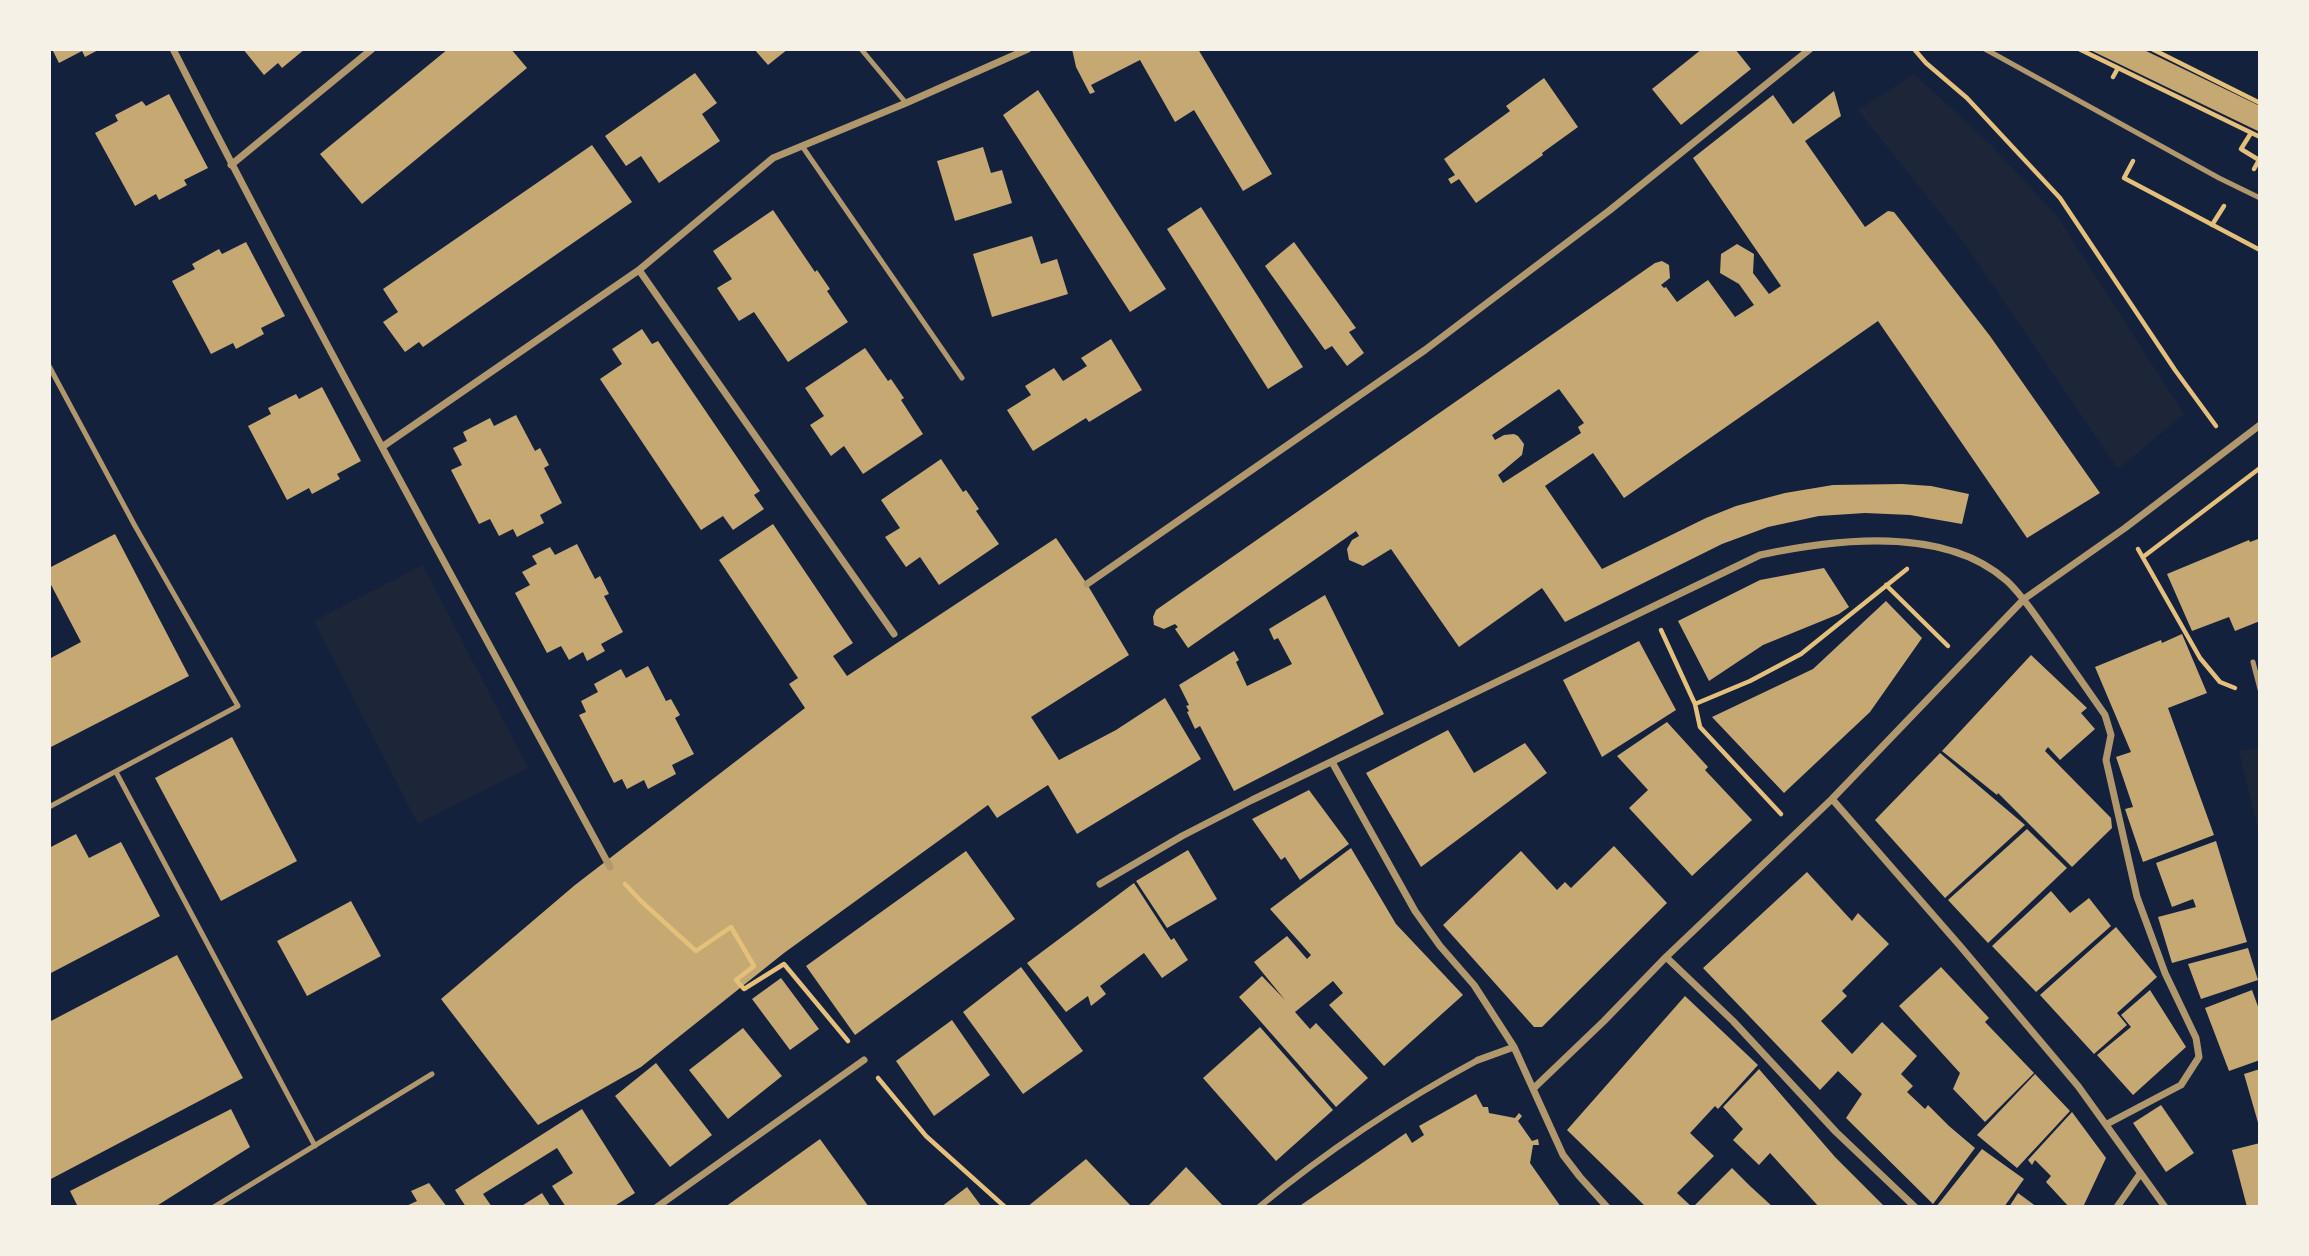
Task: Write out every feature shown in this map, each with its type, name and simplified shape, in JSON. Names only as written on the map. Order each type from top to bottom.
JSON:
[{"type":"street","points":[[173,49],[231,164],[382,447],[610,867]]},
{"type":"street","points":[[231,164],[372,49]]},
{"type":"street","points":[[382,447],[639,270],[773,158],[1028,49]]},
{"type":"street","points":[[1087,584],[1425,350],[1610,210],[1810,49]]},
{"type":"street","points":[[639,270],[894,634]]},
{"type":"street","points":[[1534,1088],[1666,957],[1832,799],[2024,599],[2125,528],[2260,425]]},
{"type":"street","points":[[1100,884],[1182,836],[1760,555],[1806,545],[1853,542],[1904,542],[1934,547],[1983,564],[2024,599],[2105,715],[2111,735],[2106,760],[2137,897],[2165,973],[2196,1038],[2199,1057],[2182,1086],[2107,1124]]},
{"type":"street","points":[[1332,762],[1415,911],[1440,946],[1474,985],[1514,1047],[1563,1155],[1603,1206]]},
{"type":"street","points":[[1832,799],[1961,947],[2107,1124],[2165,1207]]},
{"type":"street","points":[[1666,957],[1733,1021],[1836,1132],[1914,1207]]},
{"type":"street","points":[[1259,1207],[1322,1157],[1399,1104],[1478,1060],[1514,1047]]},
{"type":"street","points":[[657,1207],[864,1060]]},
{"type":"street","points":[[2117,1207],[2140,1174]]},
{"type":"lane","points":[[861,49],[906,103]]},
{"type":"lane","points":[[1985,49],[2260,198]]},
{"type":"lane","points":[[802,146],[962,379]]},
{"type":"lane","points":[[49,366],[135,526],[238,706],[49,807]]},
{"type":"lane","points":[[2253,662],[2260,688]]},
{"type":"lane","points":[[116,772],[315,1146]]},
{"type":"lane","points":[[214,1207],[432,1074]]},
{"type":"path","points":[[1914,49],[1926,63],[1967,98],[2060,198],[2175,370],[2231,447]]},
{"type":"path","points":[[2079,49],[2260,138]]},
{"type":"path","points":[[2152,49],[2260,103]]},
{"type":"path","points":[[2113,76],[2118,68]]},
{"type":"path","points":[[2251,133],[2241,149],[2259,160]]},
{"type":"path","points":[[2133,161],[2124,178],[2260,250]]},
{"type":"path","points":[[2212,225],[2220,209]]},
{"type":"path","points":[[2220,682],[2200,658],[2143,557],[2260,468]]},
{"type":"path","points":[[1695,704],[1750,681],[1801,654],[1934,547]]},
{"type":"path","points":[[1886,585],[1926,626]]},
{"type":"path","points":[[1650,607],[1695,704],[1700,727],[1797,831]]},
{"type":"path","points":[[642,902],[696,951],[731,927],[754,966],[736,980],[744,989],[784,964],[926,1136],[1005,1207]]},
{"type":"shaded area","points":[[1914,74],[1991,145],[2057,216],[2184,414],[2118,469],[1964,243],[1858,110]]},
{"type":"shaded area","points":[[423,565],[528,768],[418,824],[314,621]]},
{"type":"shaded area","points":[[2260,748],[2260,837],[2239,751]]},
{"type":"building","points":[[52,49],[100,49],[85,57],[82,51],[59,63]]},
{"type":"building","points":[[243,49],[305,49],[282,68],[278,63],[264,75]]},
{"type":"building","points":[[448,49],[511,49],[527,68],[362,204],[320,154]]},
{"type":"building","points":[[754,49],[788,49],[768,65]]},
{"type":"building","points":[[1072,49],[1198,49],[1272,174],[1243,191],[1194,110],[1175,122],[1140,60],[1091,85],[1095,92],[1090,94],[1076,67]]},
{"type":"building","points":[[1702,49],[1735,49],[1751,69],[1681,125],[1652,89]]},
{"type":"building","points":[[2088,49],[2142,49],[2260,106],[2260,132]]},
{"type":"building","points":[[695,73],[717,103],[702,114],[720,141],[659,183],[641,156],[626,166],[605,136]]},
{"type":"building","points":[[1544,78],[1578,127],[1476,203],[1459,179],[1451,184],[1448,179],[1455,175],[1444,159],[1510,111],[1506,106]]},
{"type":"building","points":[[1038,90],[1166,289],[1130,312],[1003,115]]},
{"type":"building","points":[[1834,91],[1841,116],[1805,141],[1865,227],[1888,211],[1894,212],[1990,336],[2100,493],[2027,538],[1878,321],[1624,498],[1593,453],[1545,486],[1602,569],[1736,506],[1785,493],[1833,485],[1902,484],[1931,486],[1969,494],[1962,524],[1910,515],[1865,513],[1819,516],[1768,527],[1722,544],[1565,622],[1542,588],[1459,647],[1391,549],[1363,566],[1349,560],[1347,549],[1352,540],[1359,536],[1356,531],[1188,648],[1175,629],[1178,627],[1175,624],[1164,629],[1154,625],[1156,610],[1655,263],[1662,261],[1669,265],[1670,278],[1661,285],[1666,287],[1677,302],[1708,280],[1735,317],[1754,305],[1739,284],[1720,273],[1721,254],[1737,244],[1754,254],[1753,273],[1769,294],[1781,286],[1693,158],[1773,95],[1793,124]],"holes":[[[1559,389],[1584,423],[1578,427],[1581,433],[1503,483],[1498,475],[1522,455],[1524,444],[1514,434],[1495,440],[1492,435]]]},
{"type":"building","points":[[169,94],[208,168],[184,180],[187,185],[159,200],[156,194],[135,206],[95,133],[118,121],[115,115],[142,101],[146,106]]},
{"type":"building","points":[[592,145],[632,202],[423,347],[419,342],[405,352],[383,322],[398,312],[383,289]]},
{"type":"building","points":[[983,147],[991,173],[1002,170],[1012,203],[955,221],[937,161]]},
{"type":"building","points":[[1201,207],[1303,367],[1268,389],[1167,229]]},
{"type":"building","points":[[773,210],[815,272],[817,270],[830,289],[827,291],[848,322],[788,362],[754,312],[739,321],[717,288],[732,279],[713,251]]},
{"type":"building","points":[[1032,236],[1041,264],[1057,259],[1068,294],[992,317],[973,254]]},
{"type":"building","points":[[246,242],[285,316],[261,328],[264,334],[236,349],[233,343],[211,354],[172,281],[195,269],[192,264],[219,249],[222,254]]},
{"type":"building","points":[[1294,242],[1356,328],[1349,332],[1364,353],[1347,366],[1332,346],[1325,350],[1265,266]]},
{"type":"building","points":[[642,329],[652,344],[658,341],[760,491],[754,495],[764,509],[733,530],[723,516],[701,530],[600,379],[622,364],[612,349]]},
{"type":"building","points":[[1111,339],[1142,390],[1089,422],[1086,418],[1033,451],[1007,410],[1031,395],[1025,386],[1054,368],[1063,381],[1087,366],[1081,358]]},
{"type":"building","points":[[865,348],[888,381],[891,379],[904,398],[901,400],[923,434],[863,474],[844,446],[831,456],[810,425],[824,416],[805,388]]},
{"type":"building","points":[[322,387],[361,461],[337,474],[340,479],[312,494],[309,488],[287,500],[248,426],[271,414],[268,408],[296,394],[299,399]]},
{"type":"building","points":[[516,415],[535,451],[540,448],[549,465],[544,468],[562,503],[540,515],[544,523],[517,537],[513,529],[499,536],[490,519],[479,524],[451,470],[462,465],[453,448],[467,441],[463,432],[490,418],[494,426]]},
{"type":"building","points":[[941,459],[963,492],[966,490],[979,509],[976,511],[999,544],[939,585],[920,557],[906,567],[885,537],[900,528],[881,500]]},
{"type":"building","points":[[773,524],[853,643],[833,656],[847,676],[1056,538],[1129,655],[1031,717],[1059,760],[1116,730],[1165,698],[1201,759],[1077,834],[1048,785],[997,818],[988,805],[784,953],[641,1067],[538,1125],[441,999],[575,885],[805,708],[789,684],[798,678],[719,560]]},
{"type":"building","points":[[115,534],[189,676],[49,748],[49,659],[81,642],[49,581],[49,568]]},
{"type":"building","points":[[2258,539],[2260,621],[2235,631],[2229,617],[2192,631],[2167,574],[2249,540]]},
{"type":"building","points":[[577,544],[595,579],[600,576],[609,594],[604,596],[623,632],[601,644],[605,651],[587,661],[583,652],[569,660],[561,646],[547,653],[515,593],[530,585],[522,572],[537,564],[532,556],[550,547],[555,555]]},
{"type":"building","points":[[1824,568],[1849,607],[1839,614],[1763,645],[1709,681],[1678,621],[1760,580]]},
{"type":"building","points":[[1325,595],[1384,714],[1234,791],[1200,726],[1195,729],[1187,712],[1189,711],[1186,706],[1189,705],[1179,685],[1234,651],[1247,686],[1292,664],[1278,638],[1274,640],[1269,629]]},
{"type":"building","points":[[1886,601],[1922,638],[1870,712],[1784,793],[1712,717],[1813,669]]},
{"type":"building","points":[[2182,634],[2207,693],[2168,708],[2214,835],[2143,862],[2125,809],[2133,807],[2116,757],[2131,752],[2095,667]]},
{"type":"building","points":[[1639,641],[1676,710],[1602,757],[1563,680]]},
{"type":"building","points":[[2031,655],[2087,708],[2081,713],[2095,729],[2060,760],[2048,747],[2045,751],[2111,818],[2112,828],[2072,867],[1998,793],[1997,795],[1942,751]]},
{"type":"building","points":[[648,666],[666,701],[671,699],[680,715],[675,718],[694,754],[672,765],[676,774],[648,789],[644,780],[627,789],[622,779],[614,783],[579,715],[586,712],[581,701],[598,692],[594,684],[621,669],[626,678]]},
{"type":"building","points":[[1667,722],[1708,767],[1705,770],[1752,820],[1692,876],[1629,808],[1648,790],[1617,756]]},
{"type":"building","points":[[1448,730],[1474,773],[1525,743],[1547,773],[1421,867],[1366,773]]},
{"type":"building","points":[[232,737],[297,861],[221,901],[155,778]]},
{"type":"building","points":[[1940,753],[2025,825],[1945,898],[1875,820]]},
{"type":"building","points":[[1309,790],[1349,844],[1300,880],[1285,857],[1281,860],[1252,819]]},
{"type":"building","points":[[2027,829],[2067,868],[1988,943],[1948,900]]},
{"type":"building","points":[[76,834],[89,858],[121,842],[160,916],[49,974],[49,848]]},
{"type":"building","points":[[2216,841],[2247,942],[2172,963],[2158,917],[2196,907],[2193,899],[2172,907],[2156,863]]},
{"type":"building","points":[[1614,846],[1667,903],[1542,1027],[1534,1027],[1443,925],[1521,851],[1557,890],[1565,882],[1571,888]]},
{"type":"building","points":[[1351,848],[1396,924],[1463,995],[1384,1066],[1329,1005],[1343,993],[1333,981],[1295,1012],[1310,1029],[1316,1023],[1368,1078],[1336,1107],[1239,997],[1262,976],[1285,1000],[1254,962],[1287,936],[1307,959],[1311,955],[1270,909]]},
{"type":"building","points":[[1188,850],[1217,899],[1167,928],[1136,881]]},
{"type":"building","points":[[966,851],[1015,919],[855,1035],[806,966]]},
{"type":"building","points":[[1807,872],[1852,921],[1858,913],[1889,944],[1842,991],[1847,996],[1821,1021],[1852,1054],[1882,1022],[1917,1056],[1901,1074],[1913,1086],[1907,1092],[1925,1109],[1928,1105],[1975,1148],[1933,1204],[1846,1118],[1862,1094],[1838,1071],[1820,1090],[1703,968]]},
{"type":"building","points":[[1134,883],[1171,940],[1174,938],[1188,960],[1162,978],[1144,953],[1100,986],[1106,994],[1091,1006],[1088,996],[1066,1012],[1027,963]]},
{"type":"building","points":[[2051,891],[2070,913],[2089,898],[2111,926],[2036,992],[1992,946]]},
{"type":"building","points":[[351,901],[381,956],[307,996],[277,941]]},
{"type":"building","points":[[2116,927],[2157,977],[2117,1013],[2127,1025],[2094,1054],[2040,995]]},
{"type":"building","points":[[2248,948],[2258,980],[2201,999],[2188,964]]},
{"type":"building","points":[[177,955],[243,1078],[49,1180],[49,1022]]},
{"type":"building","points":[[1021,967],[1083,1051],[1023,1094],[963,1012]]},
{"type":"building","points":[[1941,967],[1989,1018],[1985,1022],[2034,1073],[1985,1122],[1953,1089],[1960,1073],[1899,1006]]},
{"type":"building","points":[[781,978],[819,1029],[790,1050],[752,999]]},
{"type":"building","points":[[2150,990],[2186,1047],[2133,1095],[2097,1055],[2131,1027],[2121,1015]]},
{"type":"building","points":[[2252,990],[2260,1012],[2260,1060],[2229,1071],[2205,1008]]},
{"type":"building","points":[[1685,996],[1758,1065],[1718,1109],[1715,1106],[1690,1133],[1714,1156],[1677,1193],[1692,1207],[1646,1207],[1567,1130]]},
{"type":"building","points":[[952,1020],[990,1075],[934,1116],[896,1061]]},
{"type":"building","points":[[1260,1027],[1333,1110],[1276,1161],[1203,1078]]},
{"type":"building","points":[[743,1028],[782,1076],[728,1119],[689,1070]]},
{"type":"building","points":[[656,1063],[712,1135],[670,1167],[615,1096]]},
{"type":"building","points":[[1759,1069],[1835,1157],[1885,1207],[1819,1207],[1770,1153],[1759,1165],[1733,1140],[1743,1129],[1723,1107]]},
{"type":"building","points":[[2260,1069],[2260,1126],[2259,1126],[2244,1074]]},
{"type":"building","points":[[2035,1074],[2070,1111],[2017,1168],[1977,1135]]},
{"type":"building","points":[[1476,1094],[1483,1107],[1488,1107],[1489,1113],[1515,1118],[1519,1113],[1522,1116],[1518,1121],[1532,1141],[1538,1139],[1539,1145],[1533,1145],[1530,1163],[1561,1207],[1298,1207],[1406,1133],[1412,1143],[1424,1135],[1419,1126]]},
{"type":"building","points":[[2161,1105],[2194,1153],[2166,1172],[2133,1123]]},
{"type":"building","points":[[231,1109],[250,1147],[155,1207],[78,1207],[70,1191]]},
{"type":"building","points":[[582,1109],[635,1193],[613,1207],[566,1207],[552,1186],[573,1173],[557,1148],[483,1194],[492,1207],[466,1207],[455,1190]]},
{"type":"building","points":[[2072,1112],[2106,1158],[2083,1207],[2069,1207],[2046,1182],[2051,1176],[2035,1160],[2032,1165],[2028,1160]]},
{"type":"building","points":[[820,1139],[869,1207],[725,1207]]},
{"type":"building","points":[[2260,1143],[2260,1207],[2247,1207],[2232,1150]]},
{"type":"building","points":[[1982,1149],[2024,1179],[2004,1207],[1936,1207]]},
{"type":"building","points":[[1086,1159],[1132,1207],[1027,1207]]},
{"type":"building","points":[[1186,1167],[1224,1207],[1147,1207],[1166,1188]]},
{"type":"building","points":[[1732,1168],[1750,1186],[1773,1207],[1693,1207]]},
{"type":"building","points":[[429,1183],[447,1207],[404,1207],[417,1201],[411,1191]]},
{"type":"building","points":[[967,1187],[982,1207],[941,1207]]},
{"type":"building","points":[[542,1193],[551,1207],[520,1207]]},
{"type":"building","points":[[2018,1193],[2037,1207],[2009,1207]]}]
